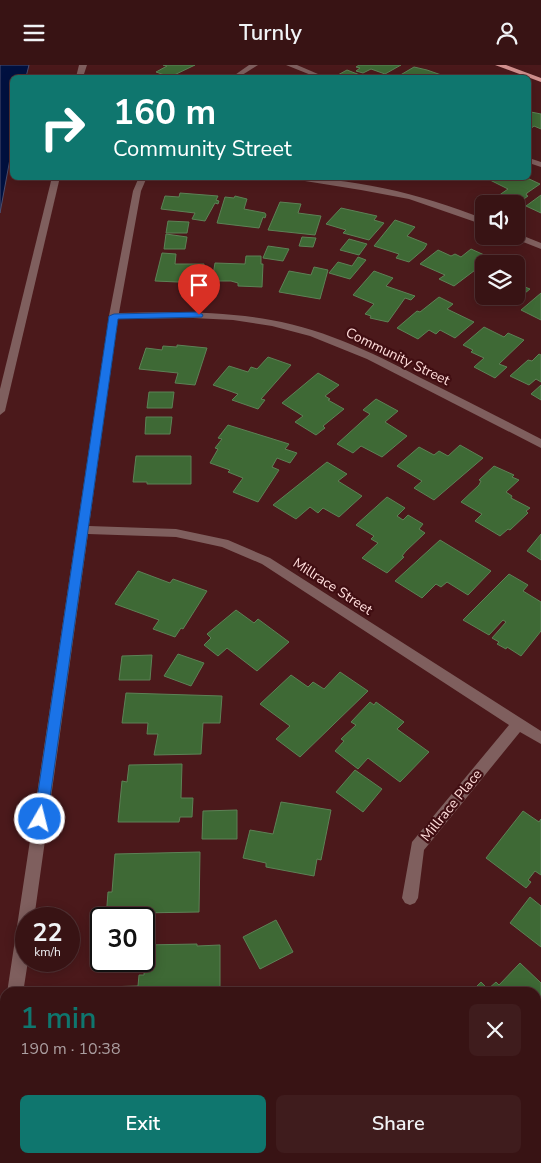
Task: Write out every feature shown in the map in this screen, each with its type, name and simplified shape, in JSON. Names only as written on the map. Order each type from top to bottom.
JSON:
[{"type":"main road","points":[[499,65],[527,75]]},
{"type":"street","points":[[238,75],[254,65]]},
{"type":"street","points":[[290,65],[316,75]]},
{"type":"street","points":[[0,411],[55,180]]},
{"type":"street","points":[[16,987],[114,316],[137,191],[142,180]]},
{"type":"street","points":[[308,180],[380,189],[424,200],[475,219]]},
{"type":"street","points":[[525,240],[541,246]]},
{"type":"street","name":"Community Street","points":[[114,316],[199,315],[235,318],[273,323],[312,333],[358,349],[541,444]]},
{"type":"street","name":"Millrace Street","points":[[83,530],[176,533],[224,543],[266,561],[541,739]]},
{"type":"street","name":"Millrace Place","points":[[410,898],[417,847],[518,723]]},
{"type":"shaded area","points":[[0,65],[29,65],[26,75],[10,75],[10,159],[0,213]]},
{"type":"building","points":[[163,65],[195,65],[174,75],[164,75],[156,72],[167,66]]},
{"type":"building","points":[[359,65],[401,65],[385,74],[371,69],[363,73],[356,71],[360,68],[356,67]]},
{"type":"building","points":[[414,67],[441,75],[400,75]]},
{"type":"building","points":[[347,70],[360,75],[338,75]]},
{"type":"building","points":[[531,112],[541,114],[541,129],[534,126],[531,128]]},
{"type":"building","points":[[490,180],[531,180],[540,184],[527,193],[526,195],[528,196],[525,198],[525,195],[499,195],[508,189]]},
{"type":"building","points":[[180,193],[218,196],[216,200],[219,201],[218,204],[215,203],[205,221],[192,219],[195,213],[161,209],[165,196],[179,197]]},
{"type":"building","points":[[541,195],[541,213],[526,206]]},
{"type":"building","points":[[235,196],[247,199],[244,209],[265,213],[265,218],[263,217],[259,228],[217,223],[225,197],[234,198]]},
{"type":"building","points":[[280,202],[301,204],[298,213],[321,216],[315,235],[268,230]]},
{"type":"building","points":[[341,208],[377,216],[374,220],[384,223],[369,240],[343,233],[346,230],[326,224]]},
{"type":"building","points":[[395,220],[415,227],[407,236],[427,244],[409,262],[396,258],[399,254],[374,246]]},
{"type":"building","points":[[168,221],[189,222],[187,233],[166,233]]},
{"type":"building","points":[[166,234],[187,237],[185,249],[164,249]]},
{"type":"building","points":[[302,237],[316,238],[313,247],[299,246]]},
{"type":"building","points":[[349,239],[367,244],[359,255],[340,250]]},
{"type":"building","points":[[268,246],[289,249],[283,261],[263,258]]},
{"type":"building","points":[[471,249],[484,255],[475,255],[475,270],[454,286],[439,279],[445,275],[420,264],[438,250],[451,256],[455,254],[461,257]]},
{"type":"building","points":[[162,253],[176,254],[175,264],[204,264],[205,274],[202,274],[201,283],[155,281]]},
{"type":"building","points":[[246,256],[261,256],[261,264],[263,264],[262,287],[238,286],[238,283],[231,281],[212,281],[215,263],[245,264]]},
{"type":"building","points":[[358,257],[366,260],[350,279],[329,273],[338,262],[352,266]]},
{"type":"building","points":[[314,267],[328,270],[320,299],[279,292],[289,271],[311,275]]},
{"type":"building","points":[[374,271],[393,278],[386,286],[415,296],[411,300],[405,298],[388,322],[370,318],[371,316],[365,314],[374,304],[353,295]]},
{"type":"building","points":[[541,293],[541,320],[521,310]]},
{"type":"building","points":[[439,297],[453,304],[447,309],[474,322],[455,338],[440,330],[436,334],[429,330],[418,339],[397,328],[417,311],[420,312]]},
{"type":"building","points":[[484,327],[504,337],[508,333],[524,340],[499,364],[507,367],[495,378],[474,367],[484,358],[471,352],[473,350],[463,345]]},
{"type":"building","points":[[177,345],[207,348],[195,385],[175,383],[178,373],[139,369],[146,348],[162,350],[163,346],[177,347]]},
{"type":"building","points":[[539,354],[541,355],[541,382],[536,379],[529,385],[510,376],[528,360],[532,361]]},
{"type":"building","points":[[268,357],[291,365],[261,399],[265,400],[258,409],[232,400],[238,394],[213,385],[229,366],[248,372],[251,367],[257,369]]},
{"type":"building","points":[[318,373],[339,385],[325,396],[330,399],[328,400],[344,409],[323,426],[325,428],[316,435],[295,422],[303,416],[282,403]]},
{"type":"building","points":[[541,385],[541,400],[531,394]]},
{"type":"building","points":[[149,392],[174,392],[172,408],[147,408]]},
{"type":"building","points":[[376,399],[398,411],[385,422],[407,436],[382,457],[361,446],[353,453],[337,444],[370,414],[363,410]]},
{"type":"building","points":[[146,417],[172,417],[170,434],[145,434]]},
{"type":"building","points":[[228,425],[289,444],[285,449],[297,453],[290,463],[277,458],[272,467],[279,470],[258,502],[233,492],[243,478],[228,472],[230,470],[210,463],[218,449],[215,448],[222,439],[218,438]]},
{"type":"building","points":[[460,445],[483,458],[434,500],[414,488],[422,481],[397,466],[419,447],[434,455],[439,451],[448,456]]},
{"type":"building","points":[[136,456],[191,456],[191,484],[147,484],[147,482],[133,482]]},
{"type":"building","points":[[327,462],[347,474],[338,481],[362,496],[339,517],[323,508],[318,513],[310,507],[296,519],[273,505]]},
{"type":"building","points":[[494,466],[514,475],[512,477],[519,480],[506,492],[512,496],[511,498],[530,508],[526,511],[528,513],[510,530],[508,529],[500,536],[475,521],[482,514],[461,502],[479,485],[481,481],[479,480]]},
{"type":"building","points":[[387,497],[405,508],[397,516],[403,520],[408,515],[423,524],[419,529],[425,533],[387,573],[362,558],[378,543],[371,539],[374,536],[356,525]]},
{"type":"building","points":[[541,534],[541,560],[527,551]]},
{"type":"building","points":[[440,540],[491,571],[468,595],[447,582],[441,587],[436,584],[422,598],[395,581]]},
{"type":"building","points":[[138,571],[170,583],[173,579],[207,591],[183,629],[181,628],[175,637],[153,629],[159,620],[115,604]]},
{"type":"building","points":[[509,574],[528,585],[523,591],[541,602],[541,631],[521,656],[507,647],[506,649],[497,644],[499,642],[492,638],[506,622],[503,620],[489,635],[463,620]]},
{"type":"building","points":[[236,610],[254,623],[258,619],[289,642],[257,671],[227,648],[218,656],[204,645],[211,638],[207,634]]},
{"type":"building","points":[[178,654],[204,663],[191,686],[164,676]]},
{"type":"building","points":[[152,655],[150,680],[119,680],[122,656]]},
{"type":"building","points":[[340,672],[368,691],[300,757],[276,739],[290,726],[260,704],[291,675],[308,687],[313,682],[324,689]]},
{"type":"building","points":[[126,693],[222,696],[220,723],[203,723],[201,754],[154,755],[158,734],[147,734],[148,723],[122,723]]},
{"type":"building","points":[[370,702],[374,705],[376,702],[404,722],[397,729],[429,752],[400,782],[368,758],[358,769],[335,751],[344,741],[341,739],[356,725],[351,722]]},
{"type":"building","points":[[182,764],[181,798],[193,798],[192,817],[180,817],[179,822],[118,822],[122,781],[127,782],[129,765]]},
{"type":"building","points":[[355,770],[382,789],[363,812],[336,792]]},
{"type":"building","points":[[281,802],[331,810],[321,860],[317,859],[314,876],[266,867],[266,863],[243,858],[250,830],[273,834]]},
{"type":"building","points":[[237,810],[237,839],[202,839],[203,811]]},
{"type":"building","points":[[523,811],[539,822],[541,819],[541,875],[535,871],[528,880],[531,882],[526,888],[486,858]]},
{"type":"building","points":[[200,852],[199,912],[155,913],[155,907],[107,907],[108,892],[112,892],[115,854]]},
{"type":"building","points":[[530,897],[541,906],[541,947],[510,923]]},
{"type":"building","points":[[276,920],[293,952],[260,969],[243,937]]},
{"type":"building","points":[[155,945],[220,945],[220,987],[105,987],[138,986],[139,975],[144,975],[144,972],[155,972]]},
{"type":"building","points":[[520,963],[541,983],[541,987],[490,987],[496,982],[499,985]]},
{"type":"building","points":[[481,982],[486,987],[476,987]]},
{"type":"route","points":[[40,819],[114,316],[199,315]]}]
